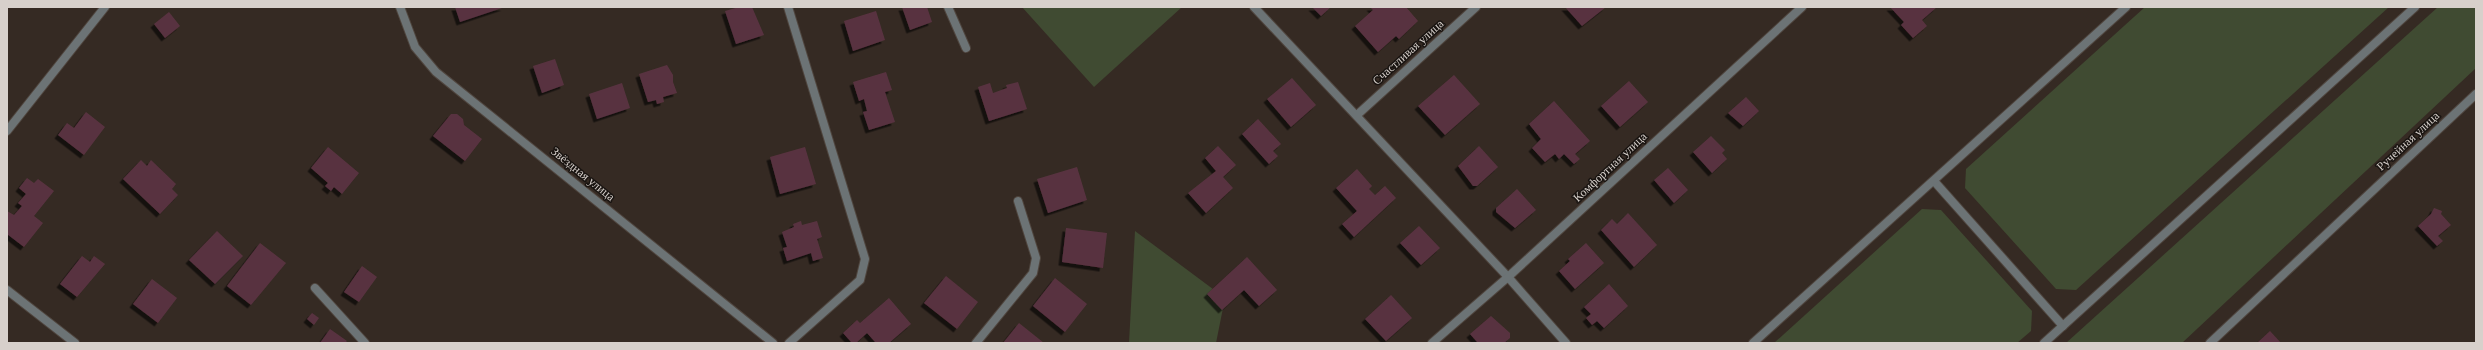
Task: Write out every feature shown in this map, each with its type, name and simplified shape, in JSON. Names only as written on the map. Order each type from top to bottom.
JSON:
[{"type":"street","points":[[7,131],[105,7]]},
{"type":"street","name":"Звёздная улица","points":[[400,7],[415,47],[436,72],[773,343]]},
{"type":"street","points":[[788,7],[865,259],[860,280],[789,343]]},
{"type":"street","points":[[948,7],[966,48]]},
{"type":"street","points":[[1254,7],[1508,276],[1566,343]]},
{"type":"street","name":"Счастливая улица","points":[[1356,115],[1476,7]]},
{"type":"street","name":"Комфортная улица","points":[[1432,343],[1508,276],[1802,7]]},
{"type":"street","points":[[1753,343],[2126,7]]},
{"type":"street","points":[[2044,343],[2415,7]]},
{"type":"street","name":"Ручейная улица","points":[[2210,343],[2476,94]]},
{"type":"street","points":[[1934,181],[2063,326]]},
{"type":"street","points":[[976,343],[1033,273],[1036,258],[1018,201]]},
{"type":"street","points":[[315,288],[365,343]]},
{"type":"street","points":[[7,290],[76,343]]},
{"type":"green space","points":[[1022,7],[1182,7],[1094,87]]},
{"type":"green space","points":[[2145,7],[2389,7],[2076,290],[2056,289],[1965,188],[1966,169]]},
{"type":"green space","points":[[2438,7],[2476,7],[2476,68],[2182,343],[2066,343]]},
{"type":"green space","points":[[1922,209],[1941,210],[2032,311],[2031,331],[2017,343],[1774,343]]},
{"type":"green space","points":[[1135,231],[1225,298],[1216,343],[1129,343]]},
{"type":"building","points":[[455,7],[505,7],[460,22]]},
{"type":"building","points":[[739,7],[752,7],[764,35],[736,44],[725,11]]},
{"type":"building","points":[[902,7],[927,7],[932,22],[910,30]]},
{"type":"building","points":[[1312,7],[1331,7],[1321,16]]},
{"type":"building","points":[[1370,7],[1406,7],[1418,21],[1399,39],[1396,36],[1378,52],[1355,26],[1373,10]]},
{"type":"building","points":[[1565,7],[1606,7],[1582,26]]},
{"type":"building","points":[[1890,7],[1937,7],[1922,20],[1927,26],[1913,38],[1901,25],[1904,22]]},
{"type":"building","points":[[876,11],[885,40],[853,51],[844,21]]},
{"type":"building","points":[[169,12],[180,26],[165,38],[154,24]]},
{"type":"building","points":[[555,59],[564,85],[542,93],[533,66]]},
{"type":"building","points":[[667,65],[673,75],[673,82],[677,93],[663,97],[664,102],[657,104],[656,100],[648,102],[639,74]]},
{"type":"building","points":[[886,72],[892,90],[885,92],[895,122],[869,130],[863,112],[867,111],[864,99],[859,101],[853,82]]},
{"type":"building","points":[[1454,75],[1480,104],[1445,135],[1418,106]]},
{"type":"building","points":[[1292,78],[1316,105],[1291,127],[1267,99]]},
{"type":"building","points":[[1629,81],[1648,102],[1620,127],[1601,106]]},
{"type":"building","points":[[1018,82],[1027,109],[989,121],[978,87],[990,83],[993,93],[1007,88],[1006,85]]},
{"type":"building","points":[[622,83],[630,108],[597,119],[589,94]]},
{"type":"building","points":[[1746,97],[1759,111],[1743,126],[1728,113]]},
{"type":"building","points":[[1554,101],[1590,141],[1575,154],[1580,159],[1574,164],[1564,154],[1559,159],[1555,154],[1545,162],[1532,148],[1541,139],[1529,124]]},
{"type":"building","points":[[86,112],[105,127],[84,155],[58,135],[67,123],[74,128]]},
{"type":"building","points":[[451,114],[457,114],[463,119],[464,125],[482,139],[465,161],[433,136]]},
{"type":"building","points":[[1258,119],[1281,144],[1273,151],[1278,156],[1269,164],[1242,134]]},
{"type":"building","points":[[1711,136],[1725,150],[1722,153],[1727,159],[1712,173],[1693,152]]},
{"type":"building","points":[[1218,146],[1236,165],[1223,177],[1233,188],[1206,213],[1188,193],[1216,171],[1205,158]]},
{"type":"building","points":[[1479,146],[1498,167],[1477,186],[1473,186],[1458,166]]},
{"type":"building","points":[[328,147],[359,173],[342,194],[334,187],[331,191],[325,186],[328,183],[311,168]]},
{"type":"building","points":[[805,147],[816,184],[780,194],[770,157]]},
{"type":"building","points":[[141,160],[147,166],[151,160],[176,184],[172,189],[178,195],[160,214],[123,179]]},
{"type":"building","points":[[1077,167],[1087,200],[1048,213],[1037,179]]},
{"type":"building","points":[[1668,168],[1688,190],[1674,203],[1654,180]]},
{"type":"building","points":[[1357,169],[1372,186],[1369,189],[1375,195],[1385,186],[1396,198],[1354,237],[1342,224],[1357,211],[1336,188]]},
{"type":"building","points":[[27,178],[34,183],[38,179],[54,191],[34,216],[43,223],[24,247],[7,234],[7,211],[14,215],[22,206],[18,203],[26,194],[19,188]]},
{"type":"building","points":[[1517,189],[1536,210],[1515,228],[1496,212],[1496,208]]},
{"type":"building","points":[[2434,208],[2442,211],[2441,214],[2451,225],[2438,236],[2443,241],[2437,246],[2418,226],[2431,214]]},
{"type":"building","points":[[1628,213],[1657,245],[1634,267],[1601,230],[1612,219],[1617,224]]},
{"type":"building","points":[[801,221],[802,225],[817,221],[822,237],[817,239],[823,258],[813,261],[811,253],[787,261],[783,248],[787,247],[782,232],[794,227],[793,224]]},
{"type":"building","points":[[1419,226],[1440,248],[1421,265],[1400,243]]},
{"type":"building","points":[[1066,228],[1107,233],[1103,268],[1062,262]]},
{"type":"building","points":[[217,231],[243,256],[215,284],[189,260]]},
{"type":"building","points":[[260,243],[286,263],[251,305],[227,286]]},
{"type":"building","points":[[1586,243],[1604,263],[1575,289],[1559,271],[1570,261],[1568,259]]},
{"type":"building","points":[[82,256],[90,262],[94,256],[105,264],[77,297],[60,284]]},
{"type":"building","points":[[1247,257],[1277,290],[1259,306],[1244,290],[1222,310],[1207,294]]},
{"type":"building","points":[[362,266],[377,277],[359,302],[344,292]]},
{"type":"building","points":[[946,276],[978,302],[957,329],[924,303]]},
{"type":"building","points":[[1055,278],[1087,304],[1065,332],[1033,306]]},
{"type":"building","points":[[152,279],[177,298],[158,323],[133,304]]},
{"type":"building","points":[[1609,284],[1628,306],[1604,328],[1597,321],[1592,325],[1586,318],[1591,314],[1584,307]]},
{"type":"building","points":[[1391,295],[1412,318],[1386,341],[1365,319]]},
{"type":"building","points":[[889,298],[911,324],[889,343],[876,343],[867,333],[856,343],[852,343],[843,333],[857,320],[860,323]]},
{"type":"building","points":[[312,313],[319,318],[314,325],[307,319]]},
{"type":"building","points":[[1491,316],[1510,333],[1510,338],[1504,343],[1478,343],[1470,334]]},
{"type":"building","points":[[1019,323],[1044,343],[1003,343]]},
{"type":"building","points":[[330,329],[347,341],[345,343],[320,343]]},
{"type":"building","points":[[2270,331],[2281,343],[2257,343]]}]
